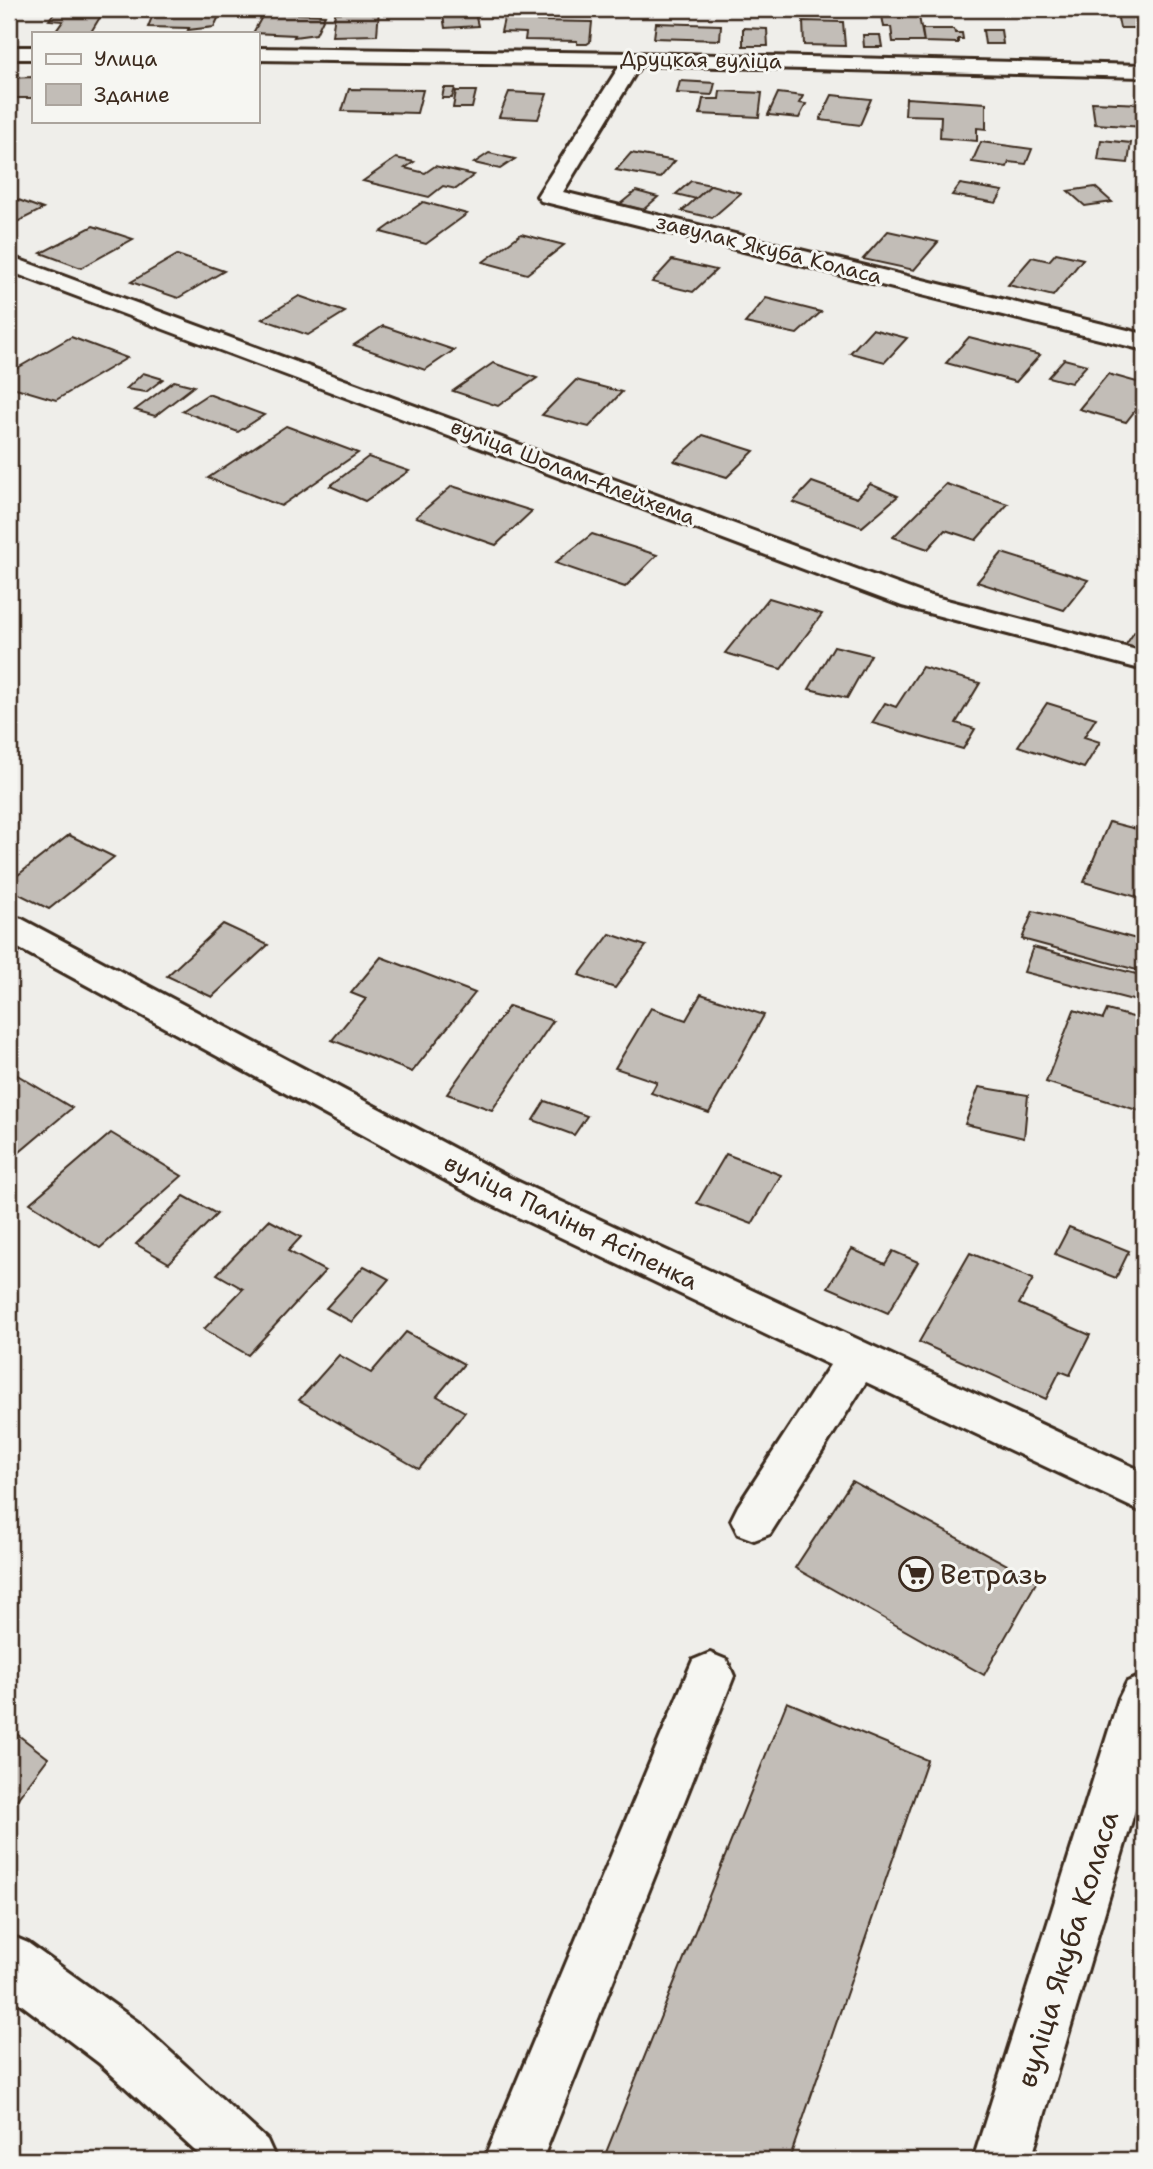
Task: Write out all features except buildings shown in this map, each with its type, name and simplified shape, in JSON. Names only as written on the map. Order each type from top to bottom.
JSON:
[{"type":"street","points":[[9,53],[32,53]]},
{"type":"street","name":"Друцкая вуліца","points":[[259,54],[634,59],[1144,71]]},
{"type":"street","name":"завулак Якуба Коласа","points":[[634,59],[549,196],[1144,342]]},
{"type":"street","name":"вуліца Шолам-Алейхема","points":[[9,263],[913,600],[1144,661]]},
{"type":"street","name":"вуліца Паліны Асіпенка","points":[[9,928],[494,1188],[1144,1493]]},
{"type":"street","points":[[754,1520],[858,1358]]},
{"type":"street","points":[[513,2160],[710,1676]]},
{"type":"street","name":"вуліца Якуба Коласа","points":[[1002,2160],[1144,1698]]},
{"type":"street","points":[[9,1962],[119,2043],[247,2160]]},
{"type":"place","name":"Ветразь","points":[[916,1574]]}]
